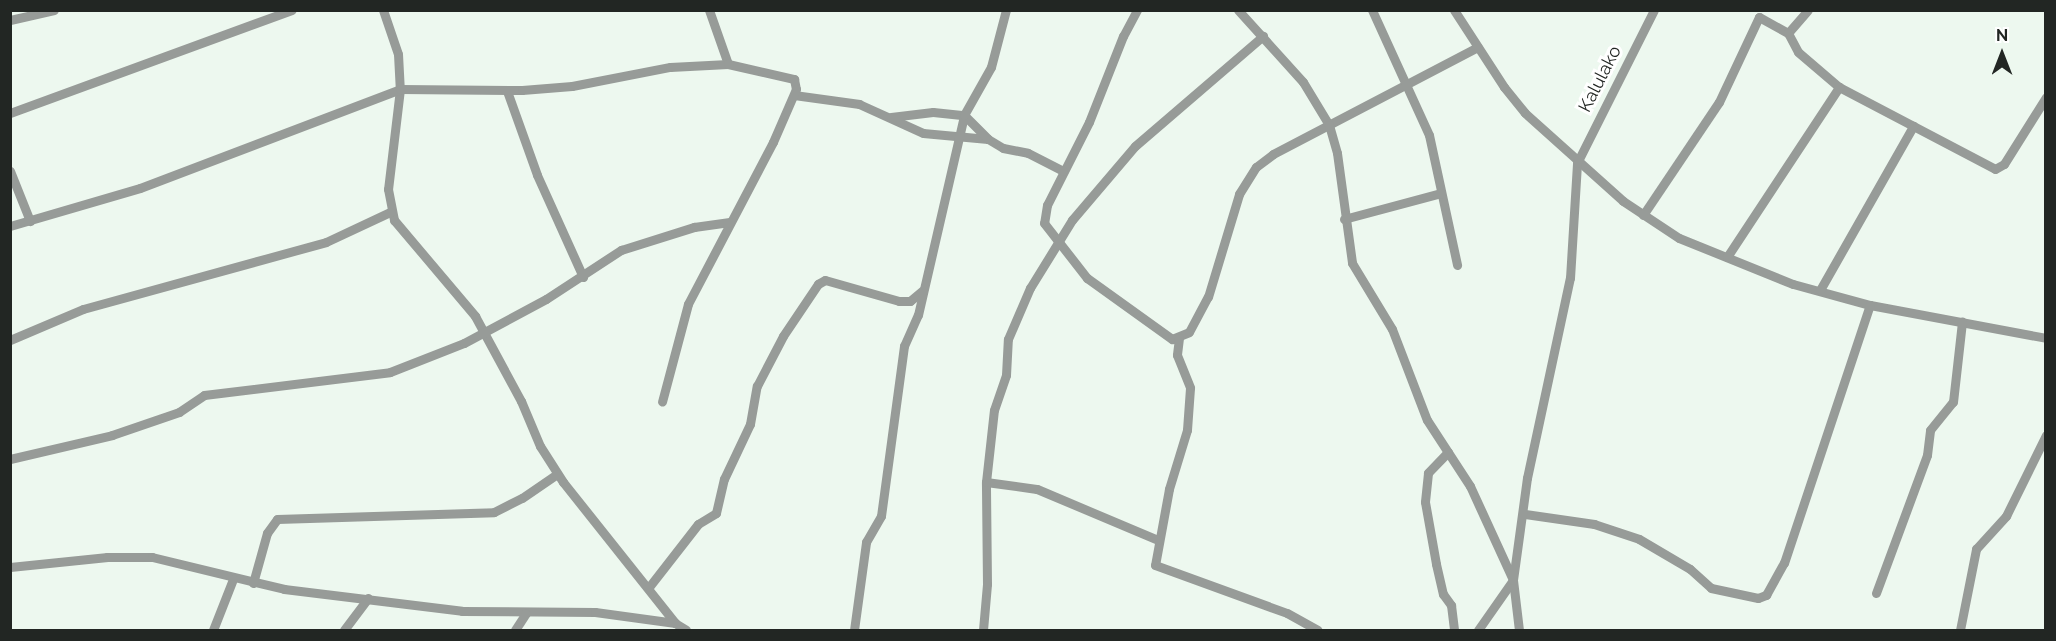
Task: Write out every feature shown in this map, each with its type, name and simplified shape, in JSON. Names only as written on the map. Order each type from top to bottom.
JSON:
[{"type":"street","points":[[10,20],[54,10]]},
{"type":"street","points":[[10,112],[292,10]]},
{"type":"street","points":[[383,10],[398,54],[400,89],[388,189],[390,212],[399,228],[466,304],[484,333],[557,474],[649,587],[675,623],[686,630]]},
{"type":"street","points":[[709,10],[728,64]]},
{"type":"street","points":[[854,630],[866,542],[881,516],[904,346],[918,315],[964,115],[991,67],[1006,10]]},
{"type":"street","points":[[1137,10],[1123,36],[1089,122],[1063,171],[1044,216],[1045,228],[1087,278],[1166,337],[1179,338],[1189,332],[1208,297],[1239,194],[1256,167],[1329,125],[1478,47]]},
{"type":"street","points":[[1239,10],[1303,82],[1329,125],[1337,153],[1344,219],[1358,277],[1392,329],[1427,420],[1470,486],[1513,580]]},
{"type":"street","points":[[1372,10],[1409,85],[1429,135],[1457,265]]},
{"type":"street","points":[[1454,10],[1525,112],[1577,163],[1643,215],[1678,238],[1793,284],[1870,305],[2046,338]]},
{"type":"street","name":"Kalulako","points":[[1577,163],[1654,10]]},
{"type":"street","points":[[1788,33],[1808,10]]},
{"type":"street","points":[[1643,215],[1719,102],[1759,17],[1788,33],[1798,52],[1839,87],[1988,166],[2000,168],[2046,97]]},
{"type":"street","points":[[983,630],[987,584],[986,483],[994,410],[1006,375],[1008,339],[1030,288],[1058,242],[1135,146],[1263,36]]},
{"type":"street","points":[[10,226],[140,189],[400,89],[507,91],[572,86],[670,67],[728,64],[794,79],[797,84],[794,95],[773,142],[688,304],[662,402]]},
{"type":"street","points":[[1727,257],[1839,87]]},
{"type":"street","points":[[507,91],[537,175],[583,277]]},
{"type":"street","points":[[794,95],[850,102],[891,117],[923,133],[988,139]]},
{"type":"street","points":[[891,117],[933,112],[964,115],[988,139],[1003,148],[1028,153],[1063,171]]},
{"type":"street","points":[[1820,290],[1913,126]]},
{"type":"street","points":[[1519,630],[1513,580],[1525,514],[1527,478],[1570,279],[1577,163]]},
{"type":"street","points":[[10,171],[30,221]]},
{"type":"street","points":[[1344,219],[1441,193]]},
{"type":"street","points":[[10,340],[83,309],[326,242],[390,212]]},
{"type":"street","points":[[10,459],[112,435],[179,412],[204,395],[379,376],[484,333],[583,277],[628,247],[694,227],[730,222]]},
{"type":"street","points":[[649,587],[698,524],[716,513],[724,479],[750,424],[757,386],[783,336],[818,284],[825,280],[899,301],[910,301],[922,291]]},
{"type":"street","points":[[1525,514],[1594,524],[1639,540],[1690,569],[1711,588],[1758,598],[1766,596],[1784,563],[1870,305]]},
{"type":"street","points":[[1876,593],[1927,455],[1930,430],[1953,402],[1962,322]]},
{"type":"street","points":[[1179,338],[1177,355],[1188,380],[1190,400],[1187,430],[1158,540],[1155,565],[1293,616],[1318,630]]},
{"type":"street","points":[[1960,630],[1976,549],[2006,516],[2046,435]]},
{"type":"street","points":[[1448,452],[1428,473],[1425,502],[1436,564],[1443,594],[1451,605],[1454,630]]},
{"type":"street","points":[[253,584],[267,533],[277,519],[494,512],[522,498],[557,474]]},
{"type":"street","points":[[986,483],[1037,489],[1158,540]]},
{"type":"street","points":[[10,567],[135,555],[168,560],[253,584],[368,597],[462,611],[526,614],[596,612],[675,623]]},
{"type":"street","points":[[213,630],[233,579]]},
{"type":"street","points":[[1478,630],[1513,580]]},
{"type":"street","points":[[344,630],[368,597]]},
{"type":"street","points":[[515,630],[526,614]]}]
